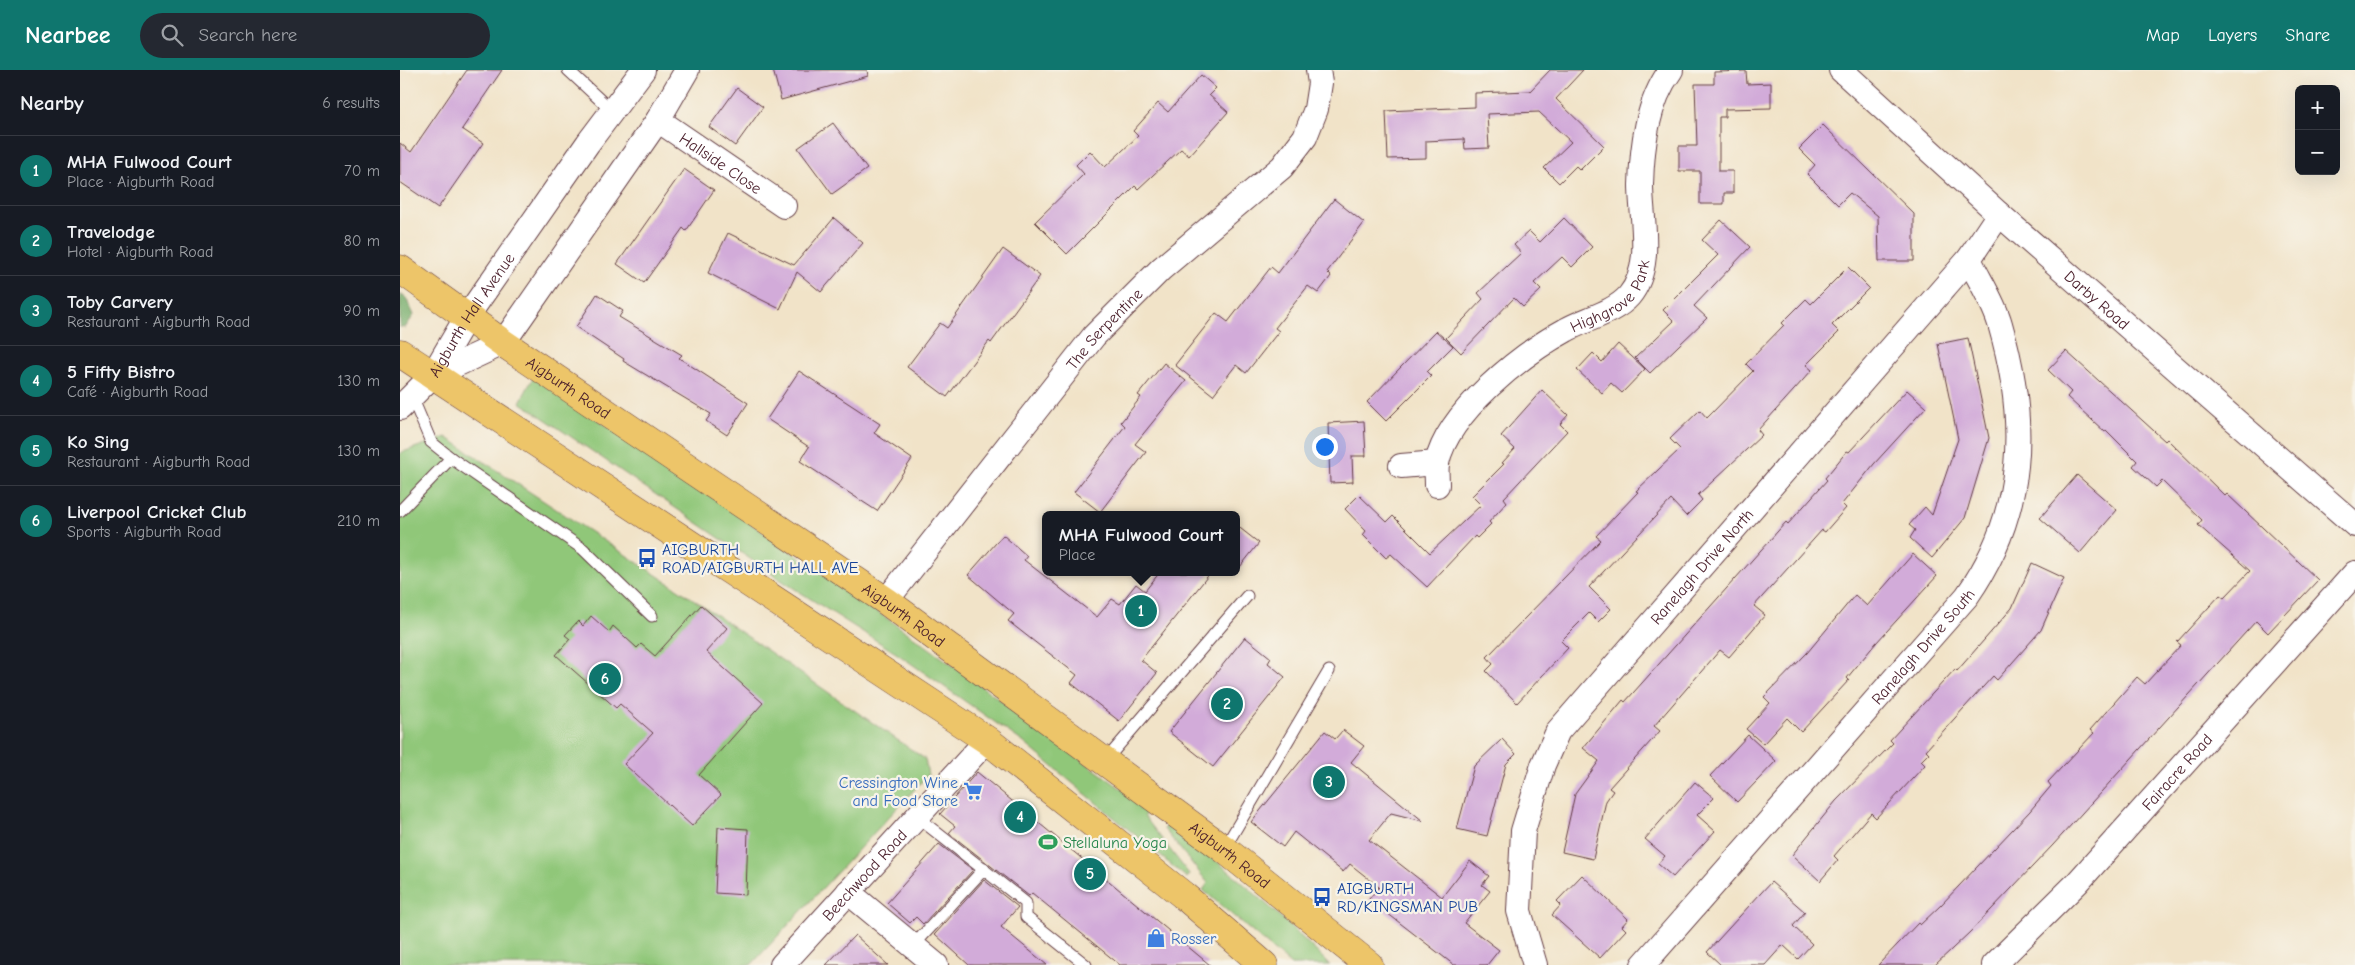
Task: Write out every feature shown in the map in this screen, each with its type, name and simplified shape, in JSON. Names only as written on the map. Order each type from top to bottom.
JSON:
[{"type":"highway","name":"Aigburth Road","points":[[400,269],[466,318],[886,601],[1224,849],[1369,965]]},
{"type":"highway","points":[[400,353],[432,376],[987,740],[1183,895],[1264,965]]},
{"type":"street","name":"Aigburth Hall Avenue","points":[[432,376],[466,318],[612,111],[644,70]]},
{"type":"street","points":[[503,343],[658,120],[687,70]]},
{"type":"street","name":"The Serpentine","points":[[886,601],[1094,336],[1161,269],[1282,167],[1305,136],[1316,109],[1320,83],[1318,70]]},
{"type":"street","name":"Highgrove Park","points":[[1401,466],[1437,474],[1454,425],[1484,391],[1531,352],[1566,329],[1611,308],[1629,296],[1639,277],[1644,256],[1641,186],[1645,133],[1664,80],[1671,70]]},
{"type":"street","name":"Darby Road","points":[[1840,70],[1999,214],[2352,516]]},
{"type":"street","name":"Hallside Close","points":[[658,120],[784,206]]},
{"type":"street","name":"Ranelagh Drive North","points":[[1535,965],[1519,911],[1523,831],[1544,765],[1558,731],[1969,259],[1999,214]]},
{"type":"street","name":"Ranelagh Drive South","points":[[1643,965],[1967,596],[1985,570],[2002,533],[2011,501],[2019,439],[2018,410],[2000,323],[1969,259]]},
{"type":"street","name":"Aigburth Hall Avenue","points":[[432,376],[503,343]]},
{"type":"street","points":[[406,403],[432,376]]},
{"type":"street","name":"Fairacre Road","points":[[1994,965],[2077,883],[2355,573]]},
{"type":"street","name":"Beechwood Road","points":[[782,965],[987,740]]},
{"type":"street","points":[[848,892],[921,958]]},
{"type":"lane","points":[[568,70],[612,111]]},
{"type":"lane","points":[[406,403],[431,442],[450,458],[583,549],[652,616]]},
{"type":"lane","points":[[400,511],[450,458]]},
{"type":"lane","points":[[1105,760],[1246,596]]},
{"type":"lane","points":[[1224,849],[1329,671]]},
{"type":"lane","points":[[917,817],[1026,903],[1026,918],[1086,965]]},
{"type":"lane","points":[[921,958],[984,869]]},
{"type":"green space","points":[[400,294],[406,298],[414,315],[405,328],[400,327]]},
{"type":"green space","points":[[533,378],[655,457],[918,640],[1149,809],[1144,816],[1189,874],[1187,878],[1023,742],[899,655],[784,582],[520,402]]},
{"type":"green space","points":[[446,437],[693,599],[925,759],[928,775],[751,965],[400,965],[400,453]]},
{"type":"green space","points":[[1167,823],[1252,891],[1330,965],[1291,965],[1203,890],[1208,883],[1164,829]]},
{"type":"building","points":[[467,70],[502,70],[462,129],[483,143],[438,208],[400,182],[400,143],[411,152]]},
{"type":"building","points":[[773,70],[867,70],[868,76],[781,100]]},
{"type":"building","points":[[1550,70],[1583,70],[1556,99],[1604,146],[1580,170],[1576,166],[1559,183],[1544,168],[1571,142],[1539,112],[1487,114],[1489,148],[1465,149],[1464,139],[1426,141],[1426,158],[1388,159],[1386,111],[1475,107],[1475,93],[1530,91]]},
{"type":"building","points":[[1746,71],[1747,84],[1771,83],[1771,108],[1725,109],[1725,117],[1719,117],[1719,171],[1733,171],[1733,193],[1724,193],[1724,204],[1700,204],[1700,171],[1679,171],[1679,146],[1697,146],[1695,84],[1714,84],[1714,72]]},
{"type":"building","points":[[1201,75],[1216,88],[1209,95],[1228,112],[1189,156],[1181,149],[1138,189],[1135,186],[1067,254],[1035,222],[1084,174],[1076,165],[1090,151],[1105,167],[1138,136],[1133,131],[1158,103],[1168,112]]},
{"type":"building","points":[[737,88],[763,107],[735,146],[709,127]]},
{"type":"building","points":[[833,123],[867,169],[832,194],[798,148]]},
{"type":"building","points":[[1823,125],[1914,214],[1914,261],[1879,261],[1878,216],[1850,193],[1838,205],[1807,174],[1815,165],[1799,149]]},
{"type":"building","points":[[684,169],[714,190],[686,231],[683,228],[644,283],[617,264]]},
{"type":"building","points":[[1334,199],[1364,223],[1327,272],[1331,276],[1318,293],[1308,286],[1275,328],[1279,331],[1246,373],[1236,365],[1213,395],[1175,365],[1216,313],[1228,322],[1271,267],[1278,273]]},
{"type":"building","points":[[834,218],[863,243],[821,292],[797,272],[780,309],[708,273],[728,233],[794,265]]},
{"type":"building","points":[[1564,218],[1592,247],[1572,267],[1562,257],[1534,283],[1541,290],[1523,307],[1514,298],[1461,353],[1446,338],[1483,299],[1478,293],[1521,253],[1514,245],[1529,231],[1540,242]]},
{"type":"building","points":[[1721,220],[1750,247],[1694,306],[1707,318],[1650,373],[1635,358],[1674,321],[1663,310],[1718,255],[1702,240]]},
{"type":"building","points":[[1003,249],[1040,276],[991,343],[989,341],[947,397],[907,367],[940,323],[947,328]]},
{"type":"building","points":[[1848,267],[1869,288],[1832,325],[1839,332],[1806,365],[1812,370],[1758,430],[1762,435],[1698,495],[1702,500],[1686,516],[1671,500],[1589,587],[1611,609],[1598,622],[1589,613],[1561,641],[1568,648],[1517,703],[1486,671],[1493,664],[1487,657],[1601,540],[1596,536],[1638,492],[1636,491],[1680,449],[1670,439],[1700,410],[1707,418],[1753,371],[1746,364],[1784,325],[1782,323],[1806,299],[1811,304]]},
{"type":"building","points":[[597,294],[623,311],[619,317],[682,355],[679,358],[748,403],[727,435],[706,421],[711,414],[623,361],[624,359],[576,327]]},
{"type":"building","points":[[1436,331],[1453,346],[1427,372],[1431,376],[1386,421],[1367,402]]},
{"type":"building","points":[[1968,338],[1989,438],[1965,518],[1932,558],[1910,538],[1915,530],[1909,525],[1925,507],[1932,515],[1958,439],[1938,344]]},
{"type":"building","points":[[1618,344],[1645,369],[1622,393],[1611,383],[1602,393],[1577,370],[1593,353],[1602,362]]},
{"type":"building","points":[[2066,351],[2165,441],[2167,439],[2225,496],[2227,494],[2318,580],[2268,633],[2256,621],[2053,845],[1970,932],[1935,965],[1878,965],[1918,923],[1920,925],[1941,905],[2030,811],[2051,786],[2048,782],[2094,733],[2090,730],[2137,677],[2145,684],[2181,645],[2177,642],[2220,595],[2224,598],[2250,571],[2198,525],[2202,520],[2162,481],[2156,487],[2133,466],[2137,461],[2106,430],[2105,432],[2067,397],[2071,392],[2048,370]]},
{"type":"building","points":[[1164,363],[1186,381],[1135,444],[1146,452],[1101,511],[1099,511],[1074,492],[1125,426],[1121,422],[1141,397],[1138,395]]},
{"type":"building","points":[[799,371],[880,424],[874,433],[912,459],[877,511],[800,461],[809,447],[767,419]]},
{"type":"building","points":[[1542,390],[1568,415],[1560,424],[1567,431],[1504,498],[1507,502],[1489,522],[1491,524],[1477,538],[1475,536],[1427,587],[1391,554],[1386,558],[1363,535],[1366,531],[1345,509],[1359,495],[1387,522],[1393,516],[1430,553],[1481,505],[1472,496],[1504,464],[1502,463],[1515,449],[1501,436]]},
{"type":"building","points":[[1907,390],[1926,407],[1874,464],[1842,504],[1846,508],[1825,532],[1822,530],[1754,606],[1765,615],[1729,657],[1720,650],[1654,726],[1660,731],[1609,788],[1613,791],[1606,801],[1593,859],[1562,852],[1575,794],[1599,761],[1583,748],[1623,700],[1625,702],[1786,522],[1788,524],[1827,480],[1825,478],[1847,451],[1849,452]]},
{"type":"building","points":[[1364,421],[1366,456],[1352,456],[1353,482],[1330,483],[1328,423]]},
{"type":"building","points":[[2077,475],[2117,510],[2080,553],[2040,518]]},
{"type":"building","points":[[1240,528],[1259,543],[1240,567]]},
{"type":"building","points":[[1003,535],[1027,556],[1024,560],[1042,576],[1097,617],[1112,599],[1120,604],[1136,584],[1145,591],[1157,576],[1208,576],[1141,660],[1157,673],[1119,721],[1071,683],[1077,675],[1008,621],[1014,614],[968,575]]},
{"type":"building","points":[[1913,554],[1937,576],[1876,643],[1847,678],[1849,680],[1801,732],[1787,718],[1763,744],[1746,729],[1770,703],[1764,697],[1807,653],[1855,595],[1867,606]]},
{"type":"building","points":[[2032,563],[2064,578],[2041,630],[1997,680],[1993,676],[1926,750],[1929,753],[1921,761],[1925,765],[1876,818],[1871,813],[1834,856],[1838,860],[1820,881],[1792,855],[1836,801],[1893,743],[1890,740],[1955,669],[1957,671],[2012,608]]},
{"type":"building","points":[[701,605],[727,628],[706,652],[763,703],[699,775],[721,795],[692,826],[624,764],[653,733],[620,704],[616,708],[556,655],[570,639],[565,635],[578,621],[583,626],[591,616],[609,632],[613,626],[637,648],[641,644],[655,656]]},
{"type":"building","points":[[1245,637],[1271,658],[1268,663],[1285,677],[1213,767],[1169,732]]},
{"type":"building","points":[[1343,730],[1364,746],[1351,762],[1423,821],[1391,813],[1369,840],[1442,897],[1470,861],[1489,876],[1482,885],[1490,891],[1464,923],[1499,950],[1487,965],[1454,965],[1369,899],[1379,887],[1350,864],[1343,872],[1294,832],[1283,847],[1251,822],[1325,731],[1335,739]]},
{"type":"building","points":[[1748,735],[1776,761],[1737,802],[1710,776]]},
{"type":"building","points":[[1502,739],[1516,754],[1506,764],[1487,836],[1457,829],[1474,766]]},
{"type":"building","points":[[977,772],[1210,965],[1120,965],[1032,893],[1029,896],[949,833],[955,826],[940,814]]},
{"type":"building","points":[[1695,782],[1714,798],[1697,815],[1715,831],[1673,877],[1658,864],[1665,856],[1645,839]]},
{"type":"building","points":[[718,827],[748,829],[746,895],[715,893]]},
{"type":"building","points":[[939,844],[973,870],[923,924],[916,917],[910,923],[887,903]]},
{"type":"building","points":[[1582,875],[1628,919],[1622,926],[1626,930],[1600,958],[1552,915],[1561,905],[1557,901]]},
{"type":"building","points":[[984,880],[1018,907],[1001,927],[1047,965],[969,965],[935,934]]},
{"type":"building","points":[[1771,882],[1805,912],[1793,926],[1812,944],[1798,959],[1783,945],[1765,965],[1721,965],[1707,952]]},
{"type":"building","points":[[855,935],[888,965],[826,965]]},
{"type":"place","name":"AIGBURTH ROAD/AIGBURTH HALL AVE","points":[[647,558]]},
{"type":"place","name":"MHA Fulwood Court","points":[[1141,611]]},
{"type":"place","name":"Liverpool Cricket Club","points":[[605,679]]},
{"type":"place","name":"Travelodge","points":[[1227,704]]},
{"type":"place","name":"Toby Carvery","points":[[1329,782]]},
{"type":"place","name":"Cressington Wine and Food Store","points":[[973,791]]},
{"type":"place","name":"5 Fifty Bistro","points":[[1020,817]]},
{"type":"place","name":"Stellaluna Yoga","points":[[1048,842]]},
{"type":"place","name":"Ko Sing","points":[[1090,874]]},
{"type":"place","name":"AIGBURTH RD/KINGSMAN PUB","points":[[1322,897]]},
{"type":"place","name":"Rosser","points":[[1156,938]]}]
